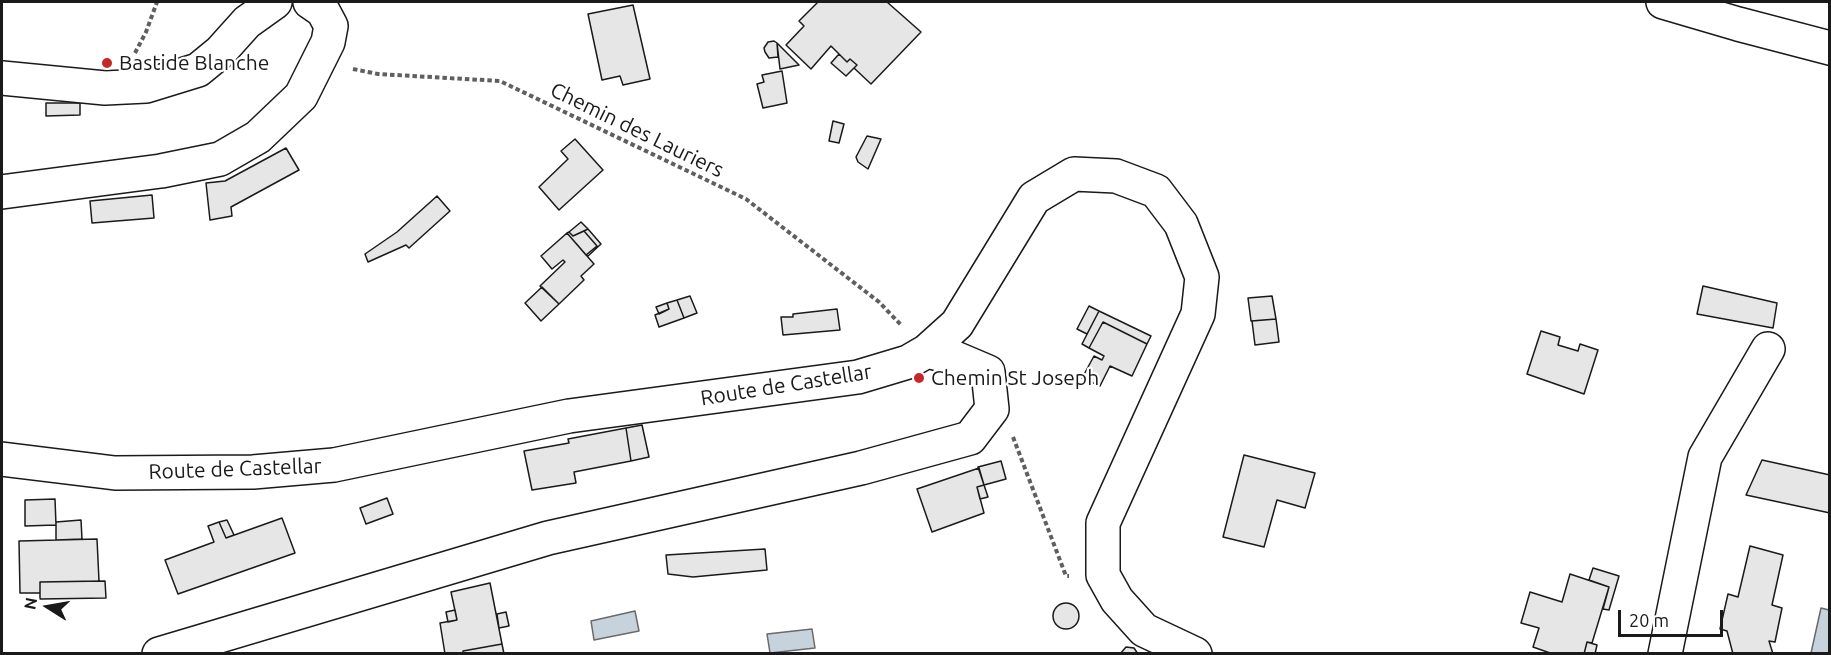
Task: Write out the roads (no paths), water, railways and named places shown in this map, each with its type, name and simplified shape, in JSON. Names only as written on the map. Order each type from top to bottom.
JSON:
[{"type":"street","points":[[2,78],[105,88],[146,86],[198,70],[220,52],[247,22],[274,2]]},
{"type":"street","points":[[2,192],[161,171],[220,159],[258,137],[301,96],[328,42],[331,26],[323,11],[310,2]]},
{"type":"street","points":[[1663,2],[1830,48]]},
{"type":"street","name":"Route de Castellar","points":[[5,465],[115,473],[253,472],[334,465],[569,416],[858,376],[908,362],[927,351],[957,324],[1034,198],[1074,174],[1116,176],[1156,191],[1181,224],[1202,277],[1198,314],[1103,523],[1103,575],[1117,600],[1144,630],[1195,654]]},
{"type":"street","points":[[1665,654],[1705,457],[1768,349]]},
{"type":"street","points":[[159,654],[548,538],[861,468],[970,438],[992,409],[988,372],[955,358],[927,351]]},
{"type":"place","name":"Bastide Blanche","points":[[107,63]]},
{"type":"place","name":"Chemin St Joseph","points":[[919,378]]}]
